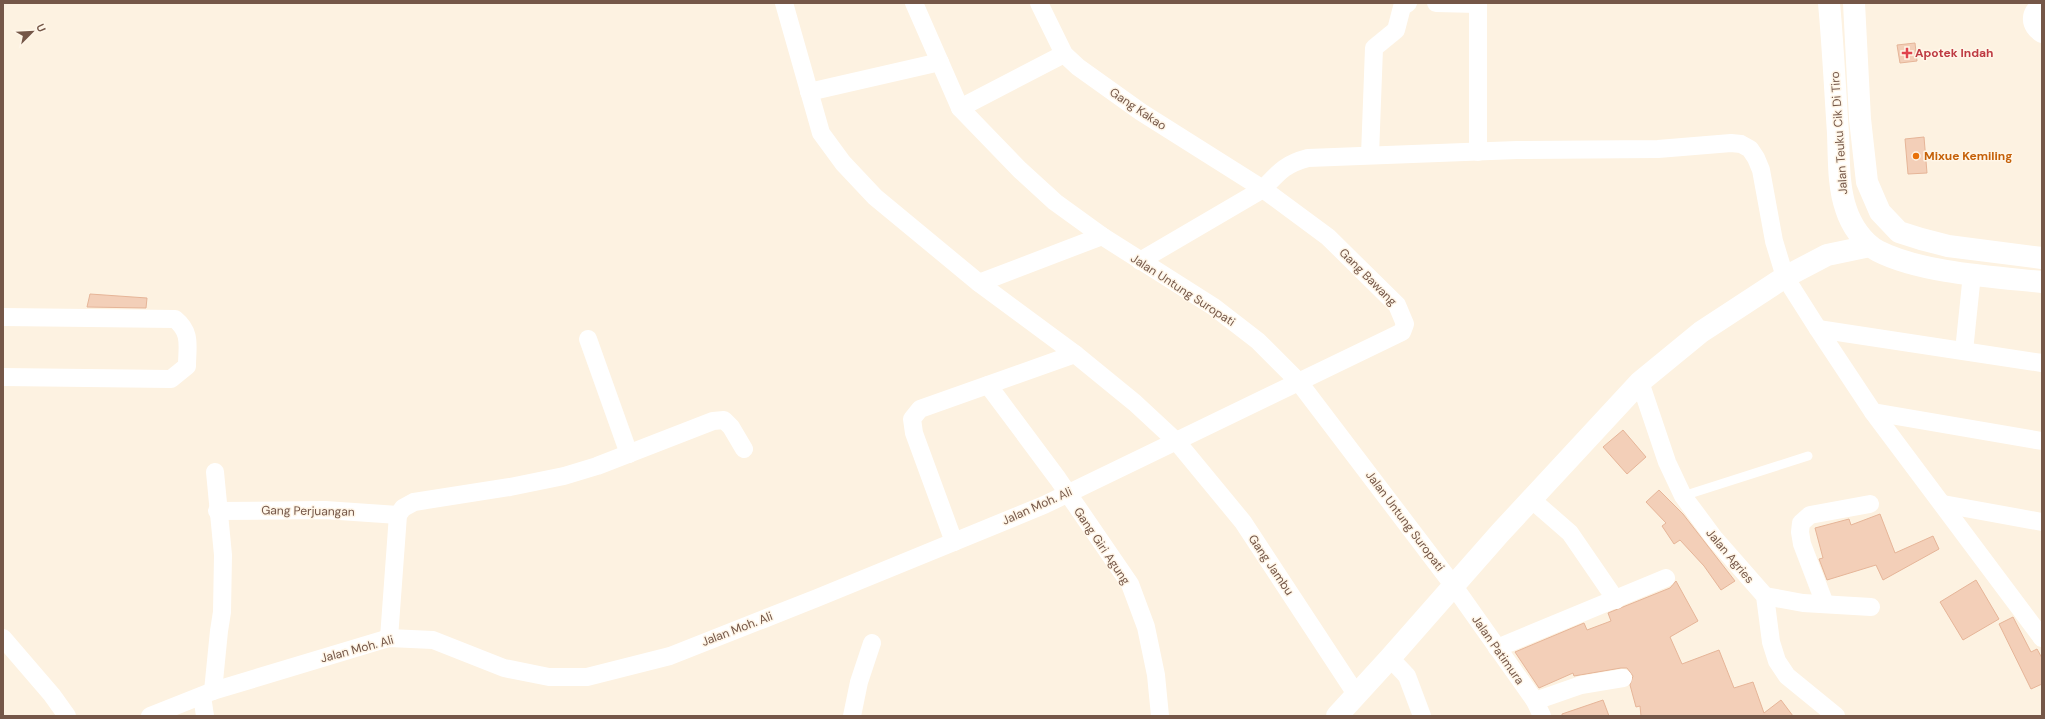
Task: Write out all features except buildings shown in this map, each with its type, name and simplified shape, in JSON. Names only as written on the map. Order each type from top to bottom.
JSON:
[{"type":"street","name":"Gang Jambu","points":[[784,3],[808,92],[821,133],[843,163],[875,197],[979,282],[1075,354],[1135,403],[1177,442],[1243,522],[1356,694]]},
{"type":"street","name":"Jalan Untung Suropati","points":[[914,3],[960,108],[1055,202],[1102,236],[1214,307],[1258,341],[1298,380],[1453,585]]},
{"type":"street","name":"Gang Kakao","points":[[1039,3],[1064,54],[1078,67],[1141,112],[1263,189]]},
{"type":"street","points":[[1370,155],[1374,48],[1396,30],[1402,7],[1408,3]]},
{"type":"street","points":[[1436,3],[1478,4],[1478,152]]},
{"type":"street","name":"Jalan Teuku Cik Di Tiro","points":[[1829,3],[1840,174],[1845,208],[1859,234],[1870,246],[1903,262],[1972,274],[2042,282]]},
{"type":"street","name":"Jalan Teuku Cik Di Tiro","points":[[1854,3],[1860,119],[1867,182],[1880,212],[1899,232],[1921,239],[1948,246],[2042,258]]},
{"type":"street","points":[[2038,5],[2031,19],[2033,26],[2042,34]]},
{"type":"street","points":[[960,108],[1064,54]]},
{"type":"street","points":[[808,92],[940,62]]},
{"type":"street","points":[[1140,261],[1263,189],[1278,173],[1292,162],[1308,158],[1478,152],[1658,149],[1731,143],[1741,144],[1750,149],[1761,170],[1774,241],[1785,277],[1873,412],[2042,638]]},
{"type":"street","name":"Gang Bawang","points":[[1263,189],[1328,237],[1397,305],[1405,324],[1402,332],[1391,338],[1298,380]]},
{"type":"street","points":[[1827,255],[1851,221]]},
{"type":"street","points":[[979,282],[1102,236]]},
{"type":"street","points":[[1337,716],[1531,499],[1640,382],[1701,332],[1785,277],[1827,255],[1870,246]]},
{"type":"street","points":[[1964,352],[1972,274]]},
{"type":"street","points":[[3,317],[175,319],[184,326],[188,335],[187,366],[171,379],[3,377]]},
{"type":"street","points":[[1818,329],[2042,363]]},
{"type":"street","points":[[588,339],[629,454]]},
{"type":"street","points":[[954,542],[914,433],[912,420],[920,409],[1075,354]]},
{"type":"street","name":"Jalan Moh. Ali","points":[[150,716],[208,693],[389,638],[433,640],[504,668],[549,677],[587,678],[670,656],[954,542],[1066,494],[1177,442],[1298,380]]},
{"type":"street","name":"Jalan Agries","points":[[1640,382],[1667,462],[1683,496],[1714,539],[1765,596]]},
{"type":"street","name":"Gang Giri Agung","points":[[988,385],[1130,584],[1146,627],[1156,675],[1160,716]]},
{"type":"street","points":[[1873,412],[2042,441]]},
{"type":"street","points":[[389,638],[398,515],[403,508],[420,500],[510,487],[597,466],[714,421],[724,420],[744,449]]},
{"type":"street","points":[[205,716],[222,612],[223,555],[217,511],[215,472]]},
{"type":"street","points":[[1531,499],[1570,533],[1616,600]]},
{"type":"street","points":[[1825,604],[1802,544],[1800,532],[1801,523],[1810,515],[1870,504]]},
{"type":"street","points":[[1943,504],[2042,522]]},
{"type":"street","name":"Gang Perjuangan","points":[[217,511],[325,510],[398,515]]},
{"type":"street","points":[[1497,648],[1666,578]]},
{"type":"street","name":"Jalan Patimura","points":[[1453,585],[1538,709]]},
{"type":"street","points":[[1836,716],[1787,676],[1778,661],[1771,642],[1765,596],[1802,603],[1871,607]]},
{"type":"street","points":[[3,638],[52,694],[67,716]]},
{"type":"street","points":[[852,716],[859,682],[872,643]]},
{"type":"street","points":[[1390,658],[1406,676],[1422,716]]},
{"type":"street","points":[[1538,709],[1581,685],[1622,678]]},
{"type":"lane","points":[[1683,496],[1808,456]]},
{"type":"place","name":"Apotek Indah","points":[[1907,53]]},
{"type":"place","name":"Mixue Kemiling","points":[[1916,156]]}]
